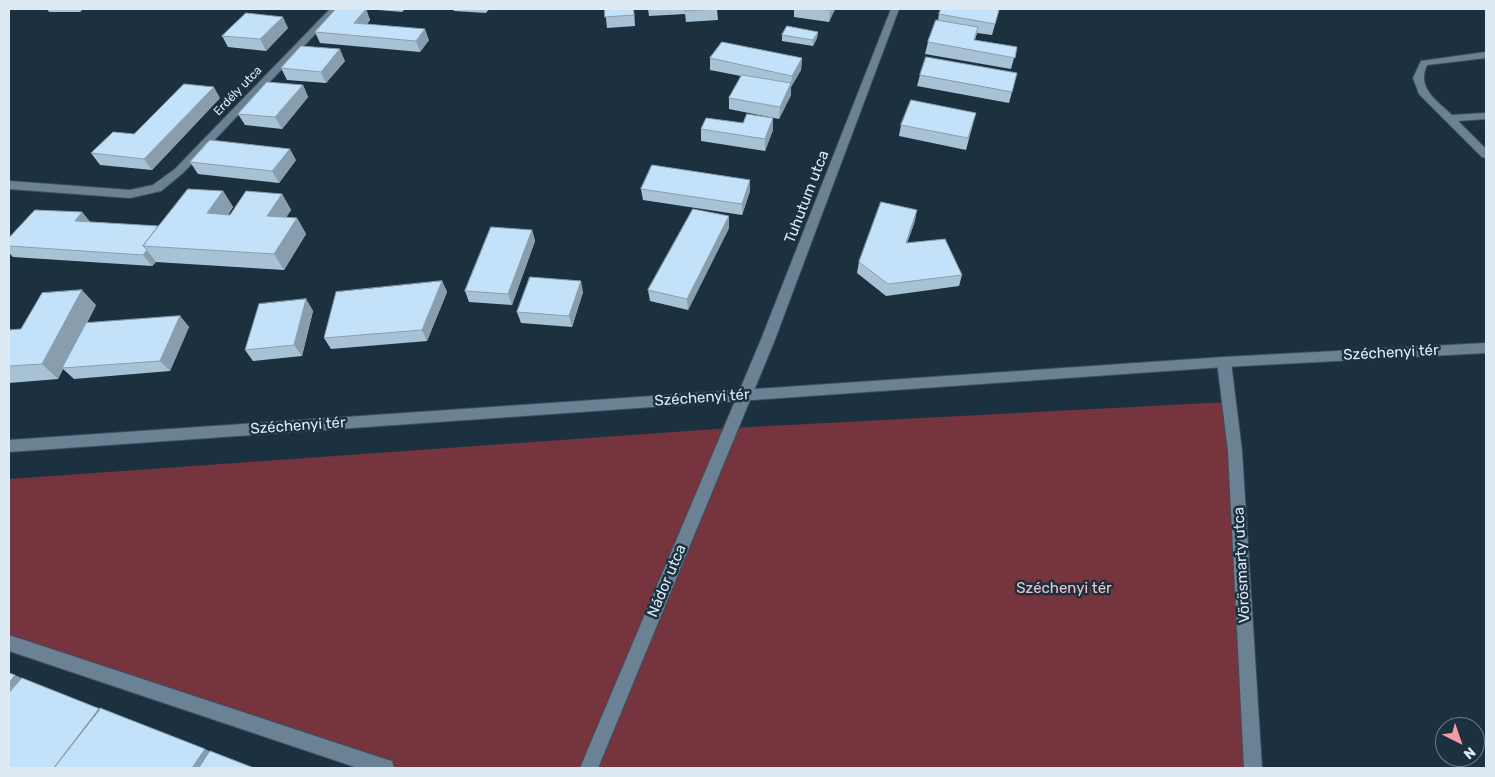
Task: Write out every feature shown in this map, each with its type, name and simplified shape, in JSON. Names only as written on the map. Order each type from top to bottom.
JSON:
[{"type":"street","name":"Erdély utca","points":[[9,186],[130,194],[157,188],[179,171],[335,9]]},
{"type":"street","name":"Tuhutum utca","points":[[745,395],[895,9]]},
{"type":"street","points":[[1486,55],[1424,63],[1418,73],[1417,82],[1423,92],[1486,155]]},
{"type":"street","points":[[1450,118],[1486,116]]},
{"type":"street","name":"Széchenyi tér","points":[[9,446],[1224,362],[1486,348]]},
{"type":"street","name":"Vörösmarty utca","points":[[1224,362],[1235,451],[1253,768]]},
{"type":"street","name":"Nádor utca","points":[[589,768],[745,395]]},
{"type":"street","points":[[9,643],[386,768]]},
{"type":"green space","name":"Széchenyi tér","points":[[1228,402],[1235,451],[1253,768],[385,768],[9,643],[9,479],[731,428]]},
{"type":"building","points":[[336,9],[366,9],[354,23],[425,29],[416,41],[315,32]]},
{"type":"building","points":[[605,9],[633,9],[634,15],[605,17]]},
{"type":"building","points":[[685,9],[717,9],[685,11]]},
{"type":"building","points":[[941,9],[999,10],[995,24],[939,14]]},
{"type":"building","points":[[246,13],[283,17],[260,39],[222,36]]},
{"type":"building","points":[[936,20],[978,27],[974,40],[1017,47],[1015,58],[928,42]]},
{"type":"building","points":[[787,26],[818,32],[813,40],[782,35]]},
{"type":"building","points":[[722,42],[802,58],[792,76],[710,58]]},
{"type":"building","points":[[301,46],[340,49],[321,72],[281,68]]},
{"type":"building","points":[[926,57],[1017,73],[1012,92],[920,75]]},
{"type":"building","points":[[742,75],[791,83],[780,107],[729,98]]},
{"type":"building","points":[[267,82],[303,85],[275,117],[238,114]]},
{"type":"building","points":[[184,84],[214,87],[144,159],[91,153],[113,132],[134,134]]},
{"type":"building","points":[[911,100],[976,113],[968,138],[901,125]]},
{"type":"building","points":[[747,114],[773,118],[765,139],[701,129],[706,118],[743,123]]},
{"type":"building","points":[[210,140],[290,149],[272,171],[190,162]]},
{"type":"building","points":[[652,165],[750,180],[742,204],[641,189]]},
{"type":"building","points":[[188,189],[223,191],[207,213],[230,215],[246,191],[282,194],[267,216],[297,218],[274,254],[143,246]]},
{"type":"building","points":[[881,202],[917,210],[906,243],[945,239],[962,275],[888,284],[859,262]]},
{"type":"building","points":[[693,209],[729,216],[687,299],[648,290]]},
{"type":"building","points":[[35,210],[82,212],[75,221],[158,226],[143,246],[147,250],[143,255],[9,246],[9,238]]},
{"type":"building","points":[[491,227],[532,230],[508,294],[465,291]]},
{"type":"building","points":[[530,277],[581,281],[569,316],[517,312]]},
{"type":"building","points":[[442,281],[422,330],[324,338],[336,292]]},
{"type":"building","points":[[82,290],[42,364],[9,366],[9,330],[21,329],[42,293]]},
{"type":"building","points":[[306,299],[294,345],[245,350],[259,304]]},
{"type":"building","points":[[180,316],[160,361],[62,368],[86,323]]},
{"type":"building","points":[[9,673],[15,675],[9,683]]},
{"type":"building","points":[[22,678],[100,709],[54,768],[9,768],[9,693]]},
{"type":"building","points":[[100,708],[205,749],[192,768],[54,768]]},
{"type":"building","points":[[210,751],[254,768],[199,768]]}]
